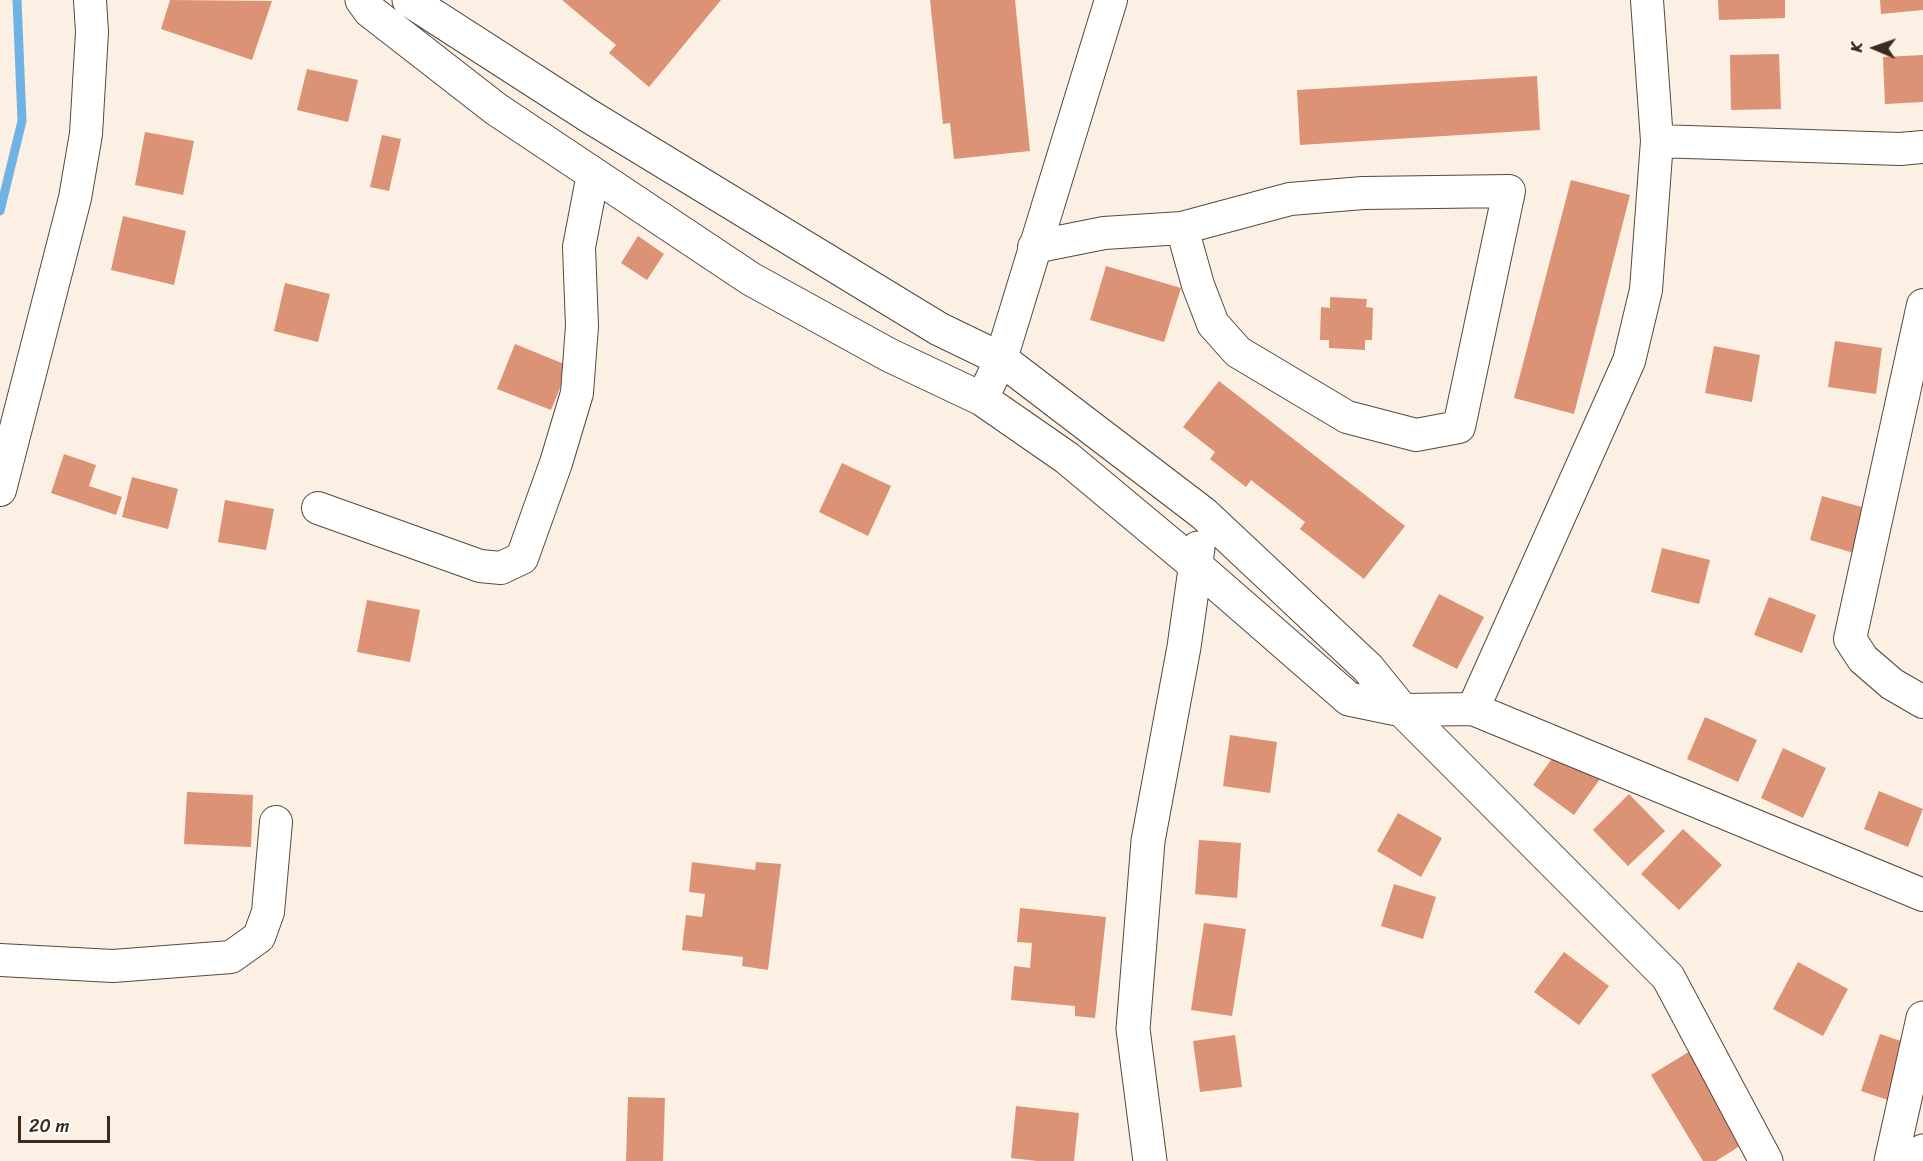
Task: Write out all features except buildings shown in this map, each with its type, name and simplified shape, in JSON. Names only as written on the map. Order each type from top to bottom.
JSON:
[{"type":"street","points":[[0,490],[75,198],[86,134],[92,32],[90,0]]},
{"type":"street","points":[[362,0],[370,11],[496,109],[751,279],[889,355],[982,399],[1067,458],[1194,564],[1349,699],[1402,710],[1473,710],[1923,895]]},
{"type":"street","points":[[409,0],[589,116],[939,329],[1001,359],[1204,514],[1368,668],[1402,710],[1668,977],[1766,1161]]},
{"type":"street","points":[[982,399],[1001,359],[1111,0]]},
{"type":"street","points":[[1473,710],[1629,361],[1646,290],[1657,141],[1647,0]]},
{"type":"street","points":[[1657,141],[1900,149],[1923,147]]},
{"type":"street","points":[[318,508],[480,566],[501,568],[522,558],[556,462],[577,393],[582,326],[579,246],[593,174]]},
{"type":"street","points":[[1034,248],[1104,233],[1182,228],[1290,199],[1363,193],[1509,191],[1459,427],[1416,435],[1347,417],[1238,352],[1213,324],[1198,285],[1182,228]]},
{"type":"street","points":[[1923,305],[1850,639],[1863,659],[1892,684],[1923,702]]},
{"type":"street","points":[[1150,1161],[1133,1029],[1148,842],[1184,648],[1194,564],[1204,514]]},
{"type":"street","points":[[0,960],[113,966],[231,957],[259,937],[268,912],[276,822]]},
{"type":"street","points":[[1891,1161],[1923,1018]]},
{"type":"street","points":[[1908,1161],[1923,1151]]},
{"type":"waterway","points":[[0,211],[22,121],[17,0]]}]
